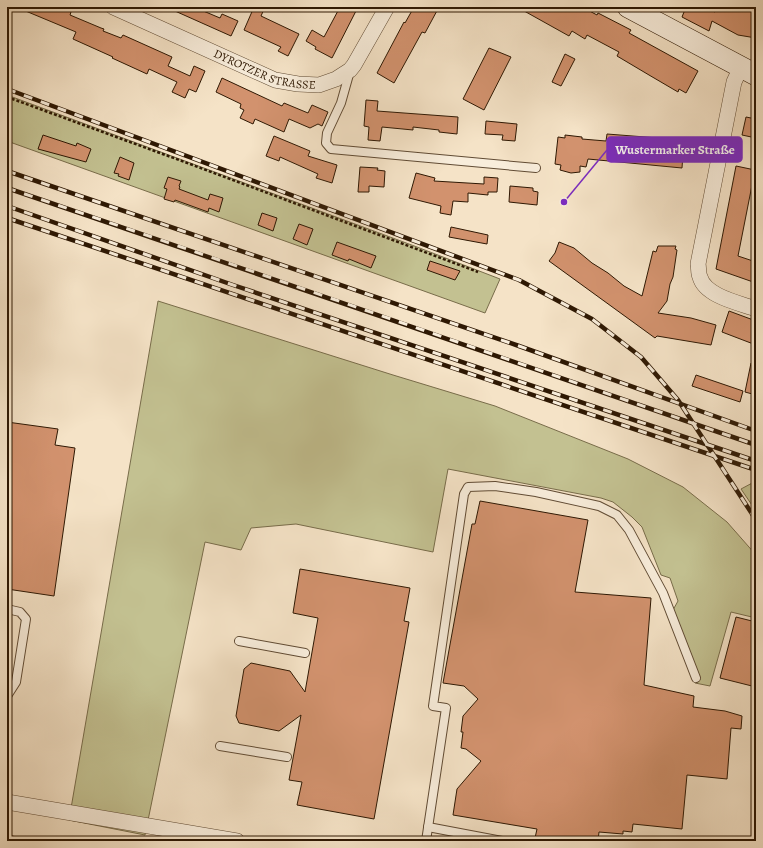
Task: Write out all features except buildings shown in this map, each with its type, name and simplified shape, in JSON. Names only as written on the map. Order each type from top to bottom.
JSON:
[{"type":"street","name":"DYROTZER STRASSE","points":[[113,7],[275,80],[298,84],[319,85],[336,80],[350,70],[361,55],[387,7]]},
{"type":"street","points":[[628,7],[749,71],[734,82],[698,264],[700,278],[705,287],[718,296],[756,309]]},
{"type":"street","points":[[7,802],[237,841]]},
{"type":"lane","points":[[350,70],[341,103],[327,133],[326,143],[331,149],[536,168]]},
{"type":"lane","points":[[426,841],[446,708],[433,706],[464,494],[468,487],[495,486],[536,492],[600,506],[617,515],[630,530],[663,593],[696,678]]},
{"type":"lane","points":[[7,609],[20,612],[26,619],[16,682],[7,696]]},
{"type":"lane","points":[[239,641],[305,653]]},
{"type":"lane","points":[[220,746],[287,757]]},
{"type":"lane","points":[[428,827],[502,841]]},
{"type":"path","points":[[7,97],[478,272]]},
{"type":"shaded area","points":[[7,95],[500,279],[485,313],[7,141]]},
{"type":"shaded area","points":[[158,301],[495,406],[628,459],[683,487],[727,522],[756,555],[756,618],[731,612],[710,686],[695,683],[673,610],[678,601],[670,578],[661,575],[642,527],[632,517],[613,502],[601,498],[448,469],[433,552],[296,524],[251,528],[241,550],[205,542],[145,835],[69,820]]},
{"type":"shaded area","points":[[756,481],[756,511],[741,489]]},
{"type":"railway","points":[[7,89],[519,280],[592,319],[641,357],[678,400],[756,520]]},
{"type":"railway","points":[[7,171],[519,346],[756,431]]},
{"type":"railway","points":[[7,188],[756,445]]},
{"type":"railway","points":[[7,206],[233,285],[756,461]]},
{"type":"railway","points":[[7,218],[756,470]]},
{"type":"railway","points":[[7,837],[30,841]]},
{"type":"place","name":"Wustermarker Straße","points":[[564,202]]}]
